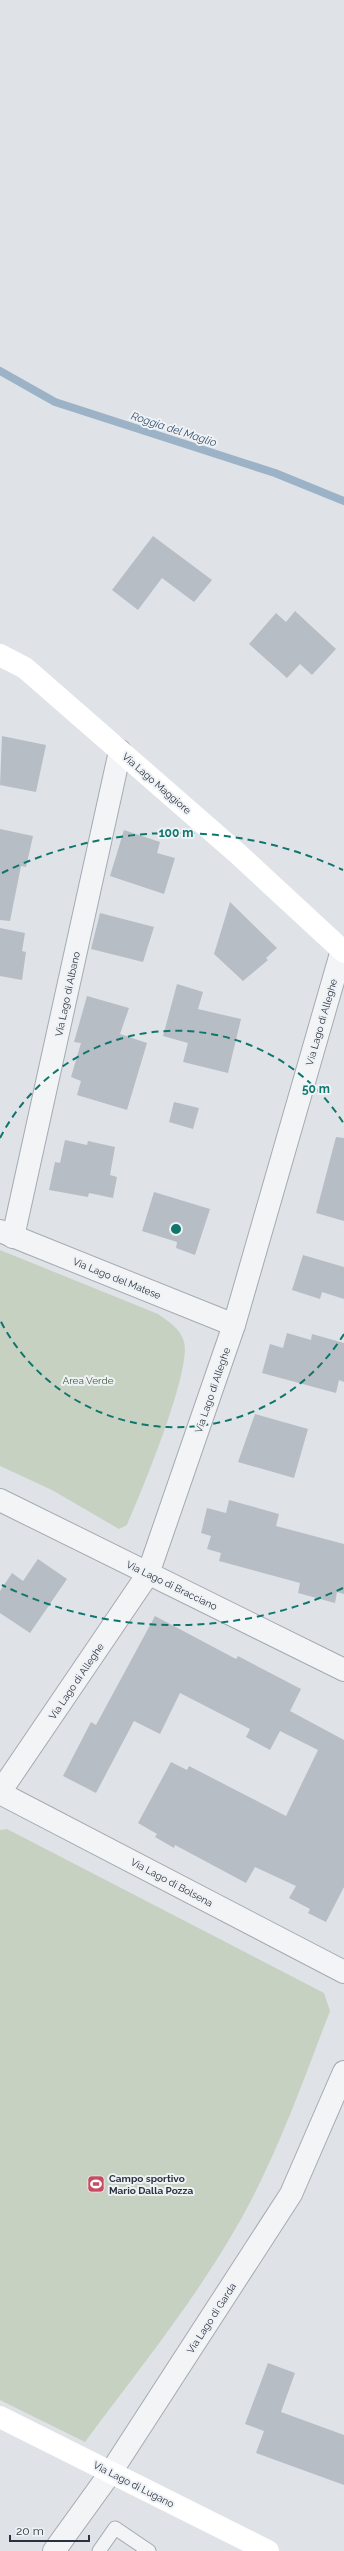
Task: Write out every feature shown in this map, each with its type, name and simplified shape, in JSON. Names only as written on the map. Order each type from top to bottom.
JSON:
[{"type":"street","name":"Via Lago Maggiore","points":[[0,655],[25,668],[238,853],[343,951]]},
{"type":"street","name":"Via Lago di Albano","points":[[7,1234],[120,751]]},
{"type":"street","name":"Via Lago di Alleghe","points":[[0,1792],[148,1574],[234,1325],[343,951]]},
{"type":"street","name":"Via Lago del Matese","points":[[7,1234],[234,1325]]},
{"type":"street","name":"Via Lago di Bracciano","points":[[0,1500],[344,1670]]},
{"type":"street","name":"Via Lago di Bolsena","points":[[0,1792],[344,1972]]},
{"type":"street","name":"Via Lago di Garda","points":[[54,2551],[111,2472],[291,2194],[344,2072]]},
{"type":"street","name":"Via Lago di Lugano","points":[[0,2416],[268,2551]]},
{"type":"lane","points":[[99,2551],[115,2528],[149,2551]]},
{"type":"green space","name":"Area Verde","points":[[0,1250],[158,1314],[174,1326],[182,1337],[184,1342],[184,1357],[180,1378],[164,1432],[127,1525],[119,1529],[52,1490],[0,1466]]},
{"type":"green space","name":"Campo sportivo Mario Dalla Pozza","points":[[7,1829],[324,1993],[330,2011],[278,2143],[241,2219],[206,2277],[187,2305],[85,2442],[0,2400],[0,1830]]},
{"type":"building","points":[[153,536],[212,580],[194,602],[162,578],[138,610],[112,590]]},
{"type":"building","points":[[295,611],[336,649],[312,675],[300,664],[287,678],[249,644],[276,613],[286,622]]},
{"type":"building","points":[[2,736],[46,745],[36,792],[0,785]]},
{"type":"building","points":[[0,829],[33,836],[26,867],[21,866],[10,921],[0,920]]},
{"type":"building","points":[[124,830],[160,842],[157,853],[175,858],[164,894],[110,876]]},
{"type":"building","points":[[230,902],[277,948],[266,958],[268,960],[243,981],[214,954]]},
{"type":"building","points":[[100,913],[154,927],[143,962],[91,949]]},
{"type":"building","points":[[0,928],[25,933],[22,951],[26,952],[22,980],[0,976]]},
{"type":"building","points":[[177,984],[203,992],[198,1009],[241,1019],[228,1073],[183,1062],[188,1043],[163,1036]]},
{"type":"building","points":[[87,996],[129,1008],[120,1034],[147,1043],[127,1110],[77,1095],[81,1081],[71,1077],[81,1043],[74,1042]]},
{"type":"building","points":[[174,1102],[199,1108],[193,1129],[169,1122]]},
{"type":"building","points":[[336,1137],[344,1138],[344,1221],[316,1213]]},
{"type":"building","points":[[65,1140],[87,1145],[88,1141],[115,1147],[110,1175],[117,1177],[113,1198],[89,1193],[88,1197],[49,1190],[55,1162],[60,1163]]},
{"type":"building","points":[[154,1192],[210,1209],[195,1255],[176,1248],[177,1242],[142,1231]]},
{"type":"building","points":[[303,1255],[344,1267],[344,1299],[322,1292],[320,1299],[292,1290]]},
{"type":"building","points":[[287,1333],[311,1340],[312,1334],[344,1343],[344,1382],[339,1380],[336,1393],[262,1373],[270,1344],[283,1348]]},
{"type":"building","points":[[255,1414],[308,1429],[294,1478],[238,1462]]},
{"type":"building","points":[[229,1500],[279,1514],[276,1526],[344,1544],[344,1594],[337,1592],[335,1603],[298,1593],[300,1583],[219,1561],[221,1553],[207,1549],[211,1536],[201,1533],[207,1508],[226,1513]]},
{"type":"building","points":[[38,1559],[67,1579],[30,1633],[0,1613],[0,1591],[12,1573],[23,1581]]},
{"type":"building","points":[[155,1616],[236,1659],[238,1656],[301,1689],[290,1711],[344,1740],[344,1887],[326,1922],[308,1913],[310,1909],[289,1898],[296,1886],[255,1867],[246,1883],[175,1845],[174,1848],[155,1837],[157,1834],[138,1823],[171,1762],[187,1770],[189,1766],[286,1816],[318,1750],[280,1731],[270,1750],[246,1737],[250,1729],[180,1693],[160,1734],[134,1721],[96,1793],[63,1776],[91,1722],[96,1725]]},
{"type":"building","points":[[268,2363],[295,2373],[281,2412],[344,2435],[344,2485],[256,2453],[264,2431],[245,2424]]},
{"type":"waterway","name":"Roggia del Maglio","points":[[0,371],[55,402],[275,473],[344,501]]},
{"type":"place","name":"Campo sportivo Mario Dalla Pozza","points":[[96,2184]]}]
